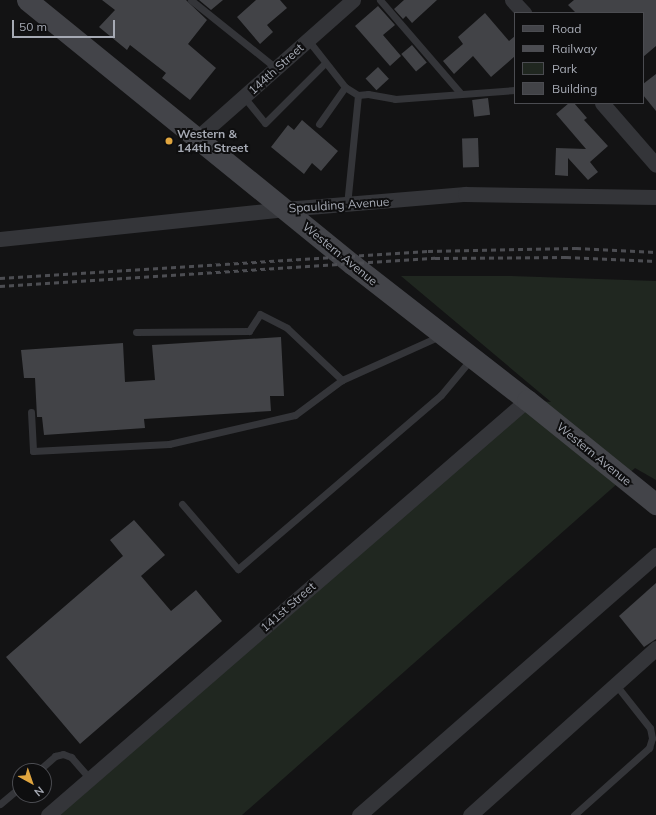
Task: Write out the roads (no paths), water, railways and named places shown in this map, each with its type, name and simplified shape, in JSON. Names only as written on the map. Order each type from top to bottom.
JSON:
[{"type":"main road","name":"Western Avenue","points":[[32,2],[285,209],[656,504]]},
{"type":"street","name":"144th Street","points":[[198,137],[353,0]]},
{"type":"street","points":[[512,0],[523,12]]},
{"type":"street","points":[[603,104],[656,165]]},
{"type":"street","name":"Spaulding Avenue","points":[[0,239],[285,209],[465,194],[656,197]]},
{"type":"street","name":"141st Street","points":[[48,815],[527,400]]},
{"type":"street","points":[[359,815],[656,555]]},
{"type":"street","points":[[470,815],[656,648]]},
{"type":"lane","points":[[191,0],[276,68]]},
{"type":"lane","points":[[380,0],[461,94]]},
{"type":"lane","points":[[308,40],[345,87],[358,95],[368,94],[395,99],[514,90]]},
{"type":"lane","points":[[244,97],[265,123],[326,62]]},
{"type":"lane","points":[[320,124],[345,87]]},
{"type":"lane","points":[[347,205],[358,95]]},
{"type":"lane","points":[[136,332],[249,331],[260,314],[287,328],[342,380]]},
{"type":"lane","points":[[31,412],[33,451],[168,444],[295,415],[342,380],[444,335]]},
{"type":"lane","points":[[182,504],[238,569],[441,395],[473,357]]},
{"type":"lane","points":[[574,815],[649,748],[652,738],[650,728],[616,685]]},
{"type":"lane","points":[[47,763],[55,756],[63,754],[71,757],[90,779]]},
{"type":"lane","points":[[0,804],[12,793]]},
{"type":"railway","points":[[0,278],[428,251],[576,248],[656,252]]},
{"type":"railway","points":[[0,286],[435,258],[566,257],[656,261]]},
{"type":"place","name":"Western & 144th Street","points":[[169,141]]}]
